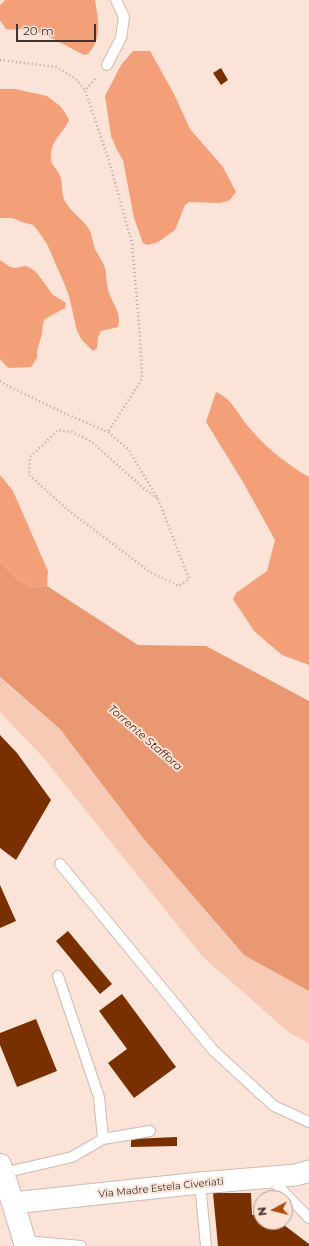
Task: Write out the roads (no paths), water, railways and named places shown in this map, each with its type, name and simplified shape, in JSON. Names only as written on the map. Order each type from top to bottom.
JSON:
[{"type":"main road","points":[[1,1169],[26,1244]]},
{"type":"street","name":"Via Madre Estela Civeriati","points":[[13,1203],[200,1183],[296,1175],[309,1171]]},
{"type":"lane","points":[[107,65],[120,38],[124,16],[116,0]]},
{"type":"lane","points":[[60,864],[213,1050],[274,1106],[309,1122]]},
{"type":"lane","points":[[58,976],[99,1097],[103,1139]]},
{"type":"lane","points":[[1,1169],[72,1157],[103,1139],[150,1131]]},
{"type":"lane","points":[[269,1177],[309,1218]]},
{"type":"lane","points":[[200,1183],[206,1246]]},
{"type":"lane","points":[[26,1244],[81,1246]]},
{"type":"water","name":"Torrente Staffora","points":[[0,562],[18,580],[32,588],[47,586],[138,645],[206,646],[309,701],[309,991],[244,955],[143,838],[60,729],[0,677]]}]
